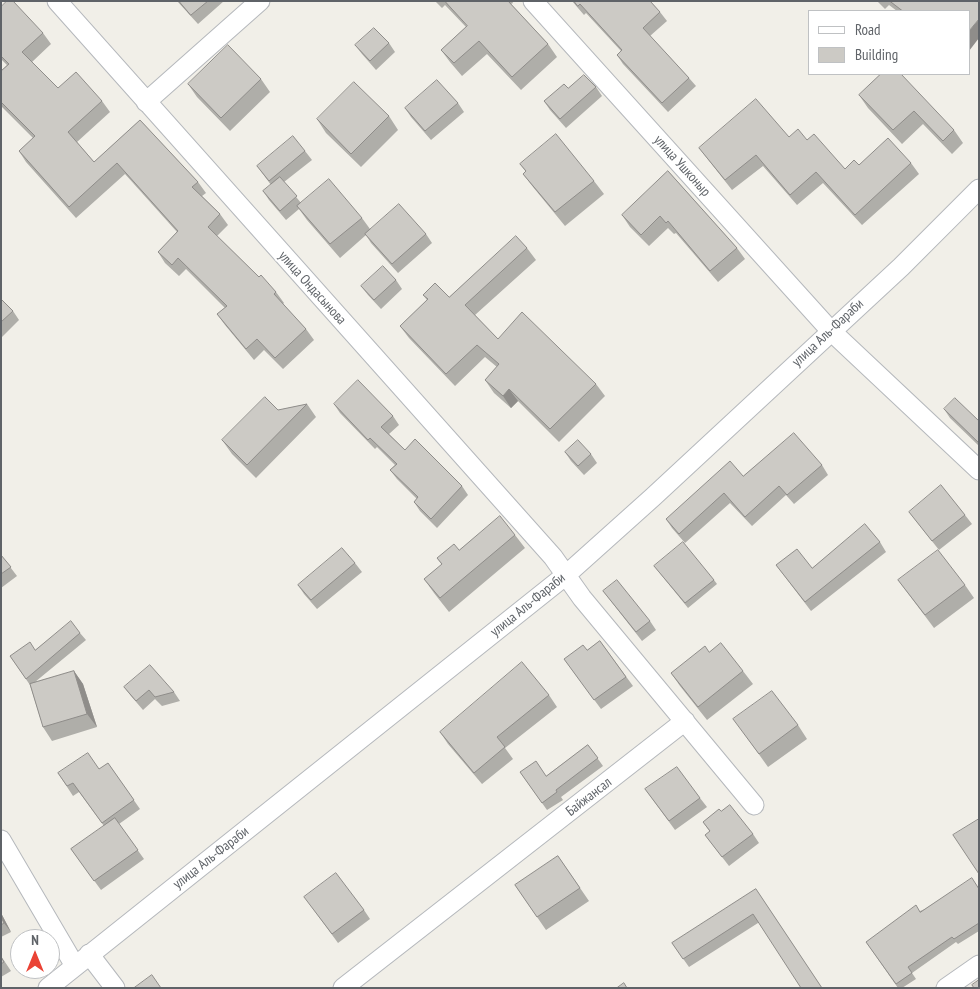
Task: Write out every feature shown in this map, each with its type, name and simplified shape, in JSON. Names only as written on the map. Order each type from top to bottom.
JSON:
[{"type":"street","name":"улица Ондасынова","points":[[57,1],[553,557],[566,576]]},
{"type":"street","points":[[146,102],[260,1]]},
{"type":"street","name":"улица Ушконыр","points":[[533,1],[830,330],[979,470]]},
{"type":"street","name":"улица Аль-Фараби","points":[[48,988],[566,576],[653,498],[830,330],[901,267],[979,189]]},
{"type":"street","points":[[566,576],[754,805]]},
{"type":"street","name":"Байжансал","points":[[343,988],[686,721]]},
{"type":"street","points":[[1,840],[75,966]]},
{"type":"street","points":[[89,954],[115,988]]},
{"type":"street","points":[[946,988],[979,965]]},
{"type":"building","points":[[7,1],[13,1],[43,33],[22,52],[58,88],[76,72],[102,101],[68,132],[94,162],[140,120],[198,182],[192,187],[220,214],[208,227],[259,277],[261,275],[276,292],[274,294],[306,329],[275,358],[257,339],[246,349],[217,314],[227,306],[178,258],[172,265],[158,252],[178,231],[117,163],[69,207],[19,151],[35,136],[1,102],[1,71],[9,64],[1,56],[1,7]]},
{"type":"building","points":[[179,1],[208,1],[191,15]]},
{"type":"building","points":[[445,1],[508,1],[548,44],[512,77],[479,41],[454,63],[441,50],[467,26]]},
{"type":"building","points":[[574,1],[650,1],[660,12],[643,28],[689,78],[662,103],[617,55],[622,50],[580,4],[578,6]]},
{"type":"building","points":[[890,1],[979,1],[979,19],[970,30],[970,10],[902,10]]},
{"type":"building","points":[[374,28],[389,43],[370,61],[355,45]]},
{"type":"building","points":[[228,45],[261,79],[221,118],[188,84]]},
{"type":"building","points":[[584,75],[596,87],[560,119],[544,101],[564,84],[568,88]]},
{"type":"building","points":[[880,75],[902,75],[954,130],[943,141],[914,111],[893,130],[859,95]]},
{"type":"building","points":[[437,80],[458,103],[425,131],[405,108]]},
{"type":"building","points":[[354,82],[389,116],[351,154],[317,119]]},
{"type":"building","points":[[756,99],[789,137],[798,129],[807,140],[814,134],[845,169],[854,160],[859,165],[888,138],[911,163],[855,215],[816,172],[790,195],[756,155],[725,180],[699,148]]},
{"type":"building","points":[[556,134],[594,181],[555,212],[523,174],[526,171],[520,164]]},
{"type":"building","points":[[293,136],[305,151],[269,181],[257,166]]},
{"type":"building","points":[[668,171],[737,248],[710,271],[668,221],[666,223],[660,216],[641,235],[622,215]]},
{"type":"building","points":[[280,177],[297,196],[280,211],[263,191]]},
{"type":"building","points":[[329,179],[362,218],[330,244],[297,206]]},
{"type":"building","points":[[399,204],[426,234],[392,264],[365,234]]},
{"type":"building","points":[[516,236],[527,248],[465,305],[498,339],[522,312],[596,384],[550,429],[509,389],[503,396],[485,380],[499,364],[477,345],[446,374],[400,326],[428,299],[423,295],[435,283],[449,297]]},
{"type":"building","points":[[383,266],[396,280],[374,300],[361,286]]},
{"type":"building","points":[[1,299],[13,311],[1,322]]},
{"type":"building","points":[[358,380],[393,416],[381,427],[405,450],[415,439],[462,486],[431,519],[414,502],[418,497],[390,470],[397,464],[370,438],[368,440],[334,404]]},
{"type":"building","points":[[265,397],[278,410],[307,404],[247,465],[222,440]]},
{"type":"building","points":[[955,398],[979,421],[979,443],[944,409]]},
{"type":"building","points":[[794,433],[822,465],[787,495],[779,486],[745,517],[724,493],[679,534],[666,519],[730,461],[743,476]]},
{"type":"building","points":[[578,440],[591,454],[578,466],[565,452]]},
{"type":"building","points":[[941,485],[965,515],[932,541],[909,512]]},
{"type":"building","points":[[500,516],[515,535],[440,598],[424,579],[442,564],[437,558],[454,544],[459,550]]},
{"type":"building","points":[[865,524],[880,542],[805,602],[776,565],[797,549],[812,568]]},
{"type":"building","points":[[683,542],[714,580],[685,603],[654,566]]},
{"type":"building","points":[[342,548],[355,563],[311,600],[298,585]]},
{"type":"building","points":[[938,550],[965,585],[925,615],[898,580]]},
{"type":"building","points":[[1,555],[11,567],[1,574]]},
{"type":"building","points":[[617,580],[650,621],[636,632],[603,591]]},
{"type":"building","points":[[71,621],[80,633],[26,679],[10,656],[30,642],[35,650]]},
{"type":"building","points":[[600,641],[626,677],[594,700],[564,659],[583,645],[587,650]]},
{"type":"building","points":[[721,643],[743,671],[698,707],[671,673],[705,646],[709,652]]},
{"type":"building","points":[[522,662],[549,695],[497,737],[505,747],[474,773],[440,732]]},
{"type":"building","points":[[150,665],[174,692],[155,697],[149,690],[136,701],[124,687]]},
{"type":"building","points":[[74,671],[87,714],[43,727],[30,684]]},
{"type":"building","points":[[772,691],[798,725],[759,754],[733,719]]},
{"type":"building","points":[[588,745],[598,758],[542,803],[520,772],[536,761],[546,776]]},
{"type":"building","points":[[88,753],[99,769],[108,763],[134,800],[102,823],[73,783],[67,786],[58,773]]},
{"type":"building","points":[[677,767],[700,798],[669,821],[645,789]]},
{"type":"building","points":[[730,805],[753,834],[722,857],[705,835],[710,831],[703,822],[719,809],[721,811]]},
{"type":"building","points":[[115,818],[138,850],[94,881],[71,849]]},
{"type":"building","points":[[979,819],[979,874],[953,835]]},
{"type":"building","points":[[558,856],[580,888],[537,917],[515,885]]},
{"type":"building","points":[[336,873],[364,910],[332,934],[304,897]]},
{"type":"building","points":[[972,878],[979,889],[979,923],[954,939],[952,937],[908,967],[912,973],[896,984],[866,942],[916,905],[920,912]]},
{"type":"building","points":[[756,889],[822,988],[801,988],[753,914],[683,959],[672,943]]},
{"type":"building","points":[[152,975],[161,988],[134,988]]},
{"type":"building","points":[[979,980],[979,988],[974,988],[972,985]]},
{"type":"building","points":[[624,983],[627,988],[617,988]]}]
